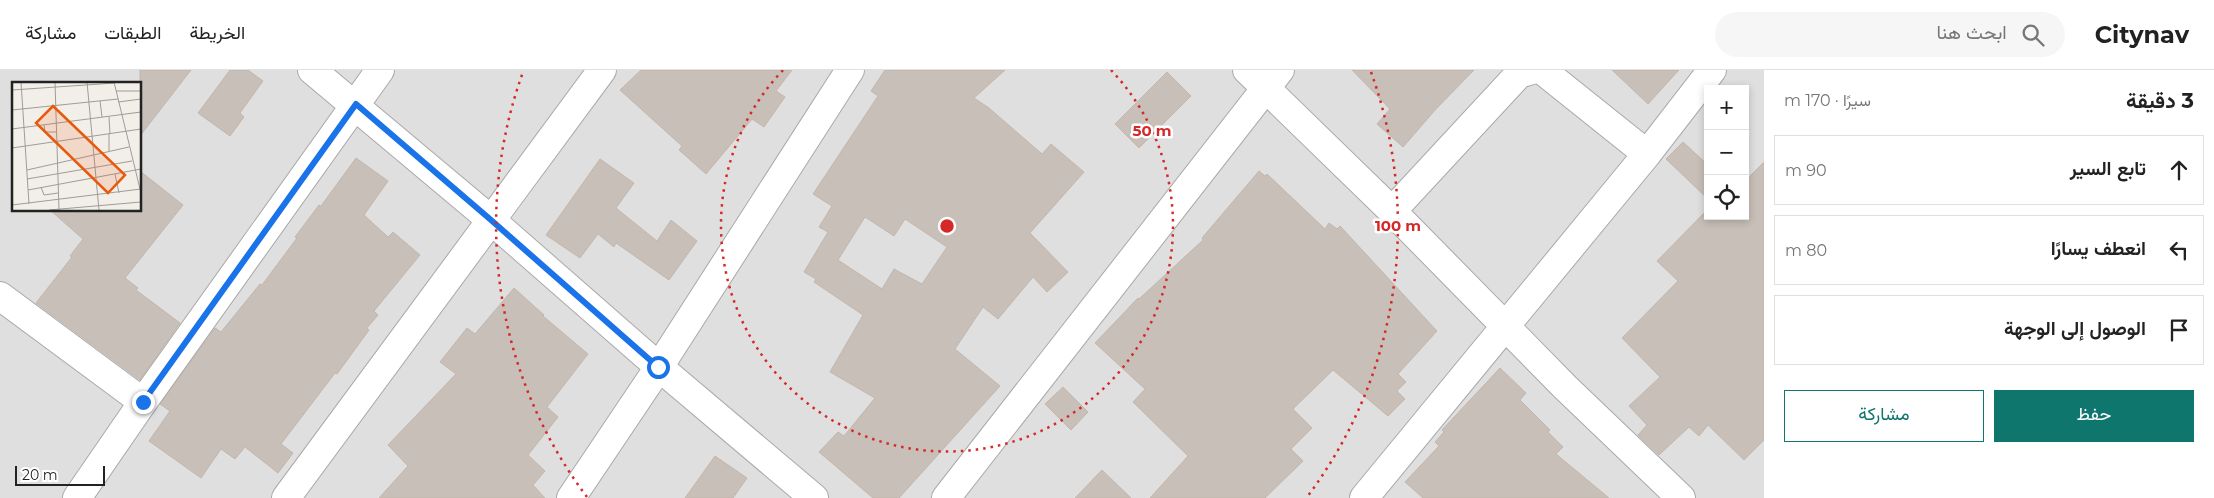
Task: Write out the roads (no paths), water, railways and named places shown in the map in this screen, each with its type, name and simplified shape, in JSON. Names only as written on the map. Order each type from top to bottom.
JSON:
[{"type":"street","points":[[312,70],[356,104],[658,367],[814,498]]},
{"type":"street","points":[[77,498],[143,402],[380,70]]},
{"type":"street","points":[[286,498],[602,70]]},
{"type":"street","points":[[571,498],[850,70]]},
{"type":"street","points":[[1392,211],[1520,74],[1532,70]]},
{"type":"street","points":[[1542,70],[1647,154]]},
{"type":"street","points":[[1364,498],[1647,154],[1712,70]]},
{"type":"street","points":[[946,498],[1264,76],[1392,211],[1564,387],[1681,498]]},
{"type":"street","points":[[0,296],[143,402]]}]
